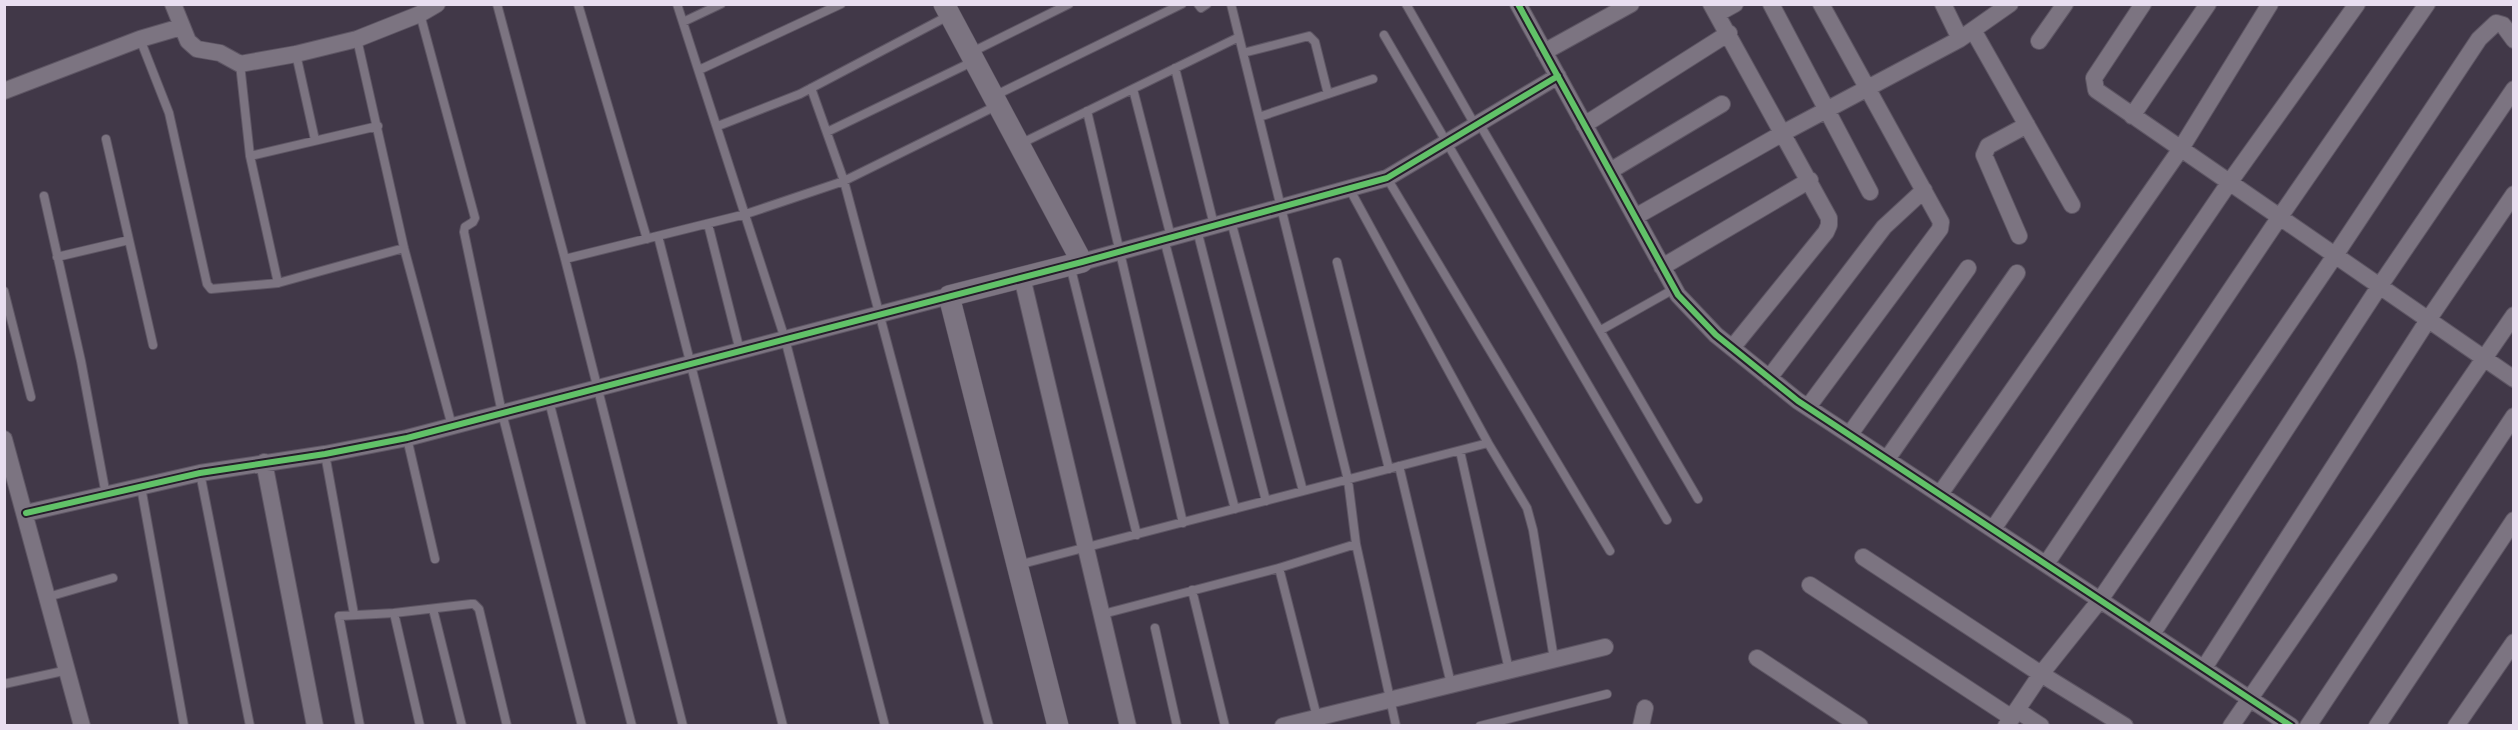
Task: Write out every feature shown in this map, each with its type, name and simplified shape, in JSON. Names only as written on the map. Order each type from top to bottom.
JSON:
[{"type":"street","points":[[4,91],[140,39],[179,12],[188,41],[196,49],[220,53],[240,64],[296,54],[357,39],[420,14],[437,4]]},
{"type":"street","points":[[1518,4],[1674,289],[1716,335],[1808,407],[2290,726]]},
{"type":"street","points":[[1544,52],[1631,4]]},
{"type":"street","points":[[1732,348],[1830,225],[1826,210],[1810,180],[1714,9],[1735,4]]},
{"type":"street","points":[[1770,4],[1870,192]]},
{"type":"street","points":[[1808,407],[1940,229],[1941,219],[1821,4]]},
{"type":"street","points":[[1943,4],[1966,34],[2026,125],[2072,205]]},
{"type":"street","points":[[1635,218],[1783,133],[1966,34],[2010,4]]},
{"type":"street","points":[[2039,41],[2065,4]]},
{"type":"street","points":[[2143,4],[2094,78],[2096,90],[2334,257],[2514,379]]},
{"type":"street","points":[[2132,116],[2208,4]]},
{"type":"street","points":[[1940,494],[2180,150],[2270,4]]},
{"type":"street","points":[[1993,529],[2229,183],[2357,4]]},
{"type":"street","points":[[2046,564],[2279,218],[2427,4]]},
{"type":"street","points":[[949,8],[972,57],[1019,144],[1076,263]]},
{"type":"street","points":[[2012,718],[2042,674],[2100,600],[2334,257],[2478,39],[2496,23],[2503,25],[2514,40]]},
{"type":"street","points":[[1584,125],[1729,33]]},
{"type":"street","points":[[26,513],[200,472],[325,454],[407,438],[1076,263],[1387,178],[1558,76]]},
{"type":"street","points":[[2152,634],[2379,287],[2514,89]]},
{"type":"street","points":[[1610,171],[1722,104]]},
{"type":"street","points":[[2019,236],[1984,155],[1988,146],[2026,125]]},
{"type":"street","points":[[1662,267],[1810,180]]},
{"type":"street","points":[[1769,378],[1884,227],[1924,190]]},
{"type":"street","points":[[2204,668],[2428,320],[2514,194]]},
{"type":"street","points":[[1850,435],[1968,268]]},
{"type":"street","points":[[1887,459],[2017,273]]},
{"type":"street","points":[[1022,277],[1128,726]]},
{"type":"street","points":[[949,296],[1058,726]]},
{"type":"street","points":[[2231,726],[2514,315]]},
{"type":"street","points":[[2308,726],[2514,416]]},
{"type":"street","points":[[6,445],[68,669],[78,725]]},
{"type":"street","points":[[264,462],[315,726]]},
{"type":"street","points":[[2376,726],[2514,520]]},
{"type":"street","points":[[1863,557],[2125,726]]},
{"type":"street","points":[[1810,585],[2012,718],[2041,726]]},
{"type":"street","points":[[2456,726],[2514,642]]},
{"type":"street","points":[[1283,726],[1605,647]]},
{"type":"street","points":[[1756,658],[1860,726]]},
{"type":"lane","points":[[497,4],[565,259],[683,726]]},
{"type":"lane","points":[[578,4],[647,239]]},
{"type":"lane","points":[[678,4],[785,339],[885,726]]},
{"type":"lane","points":[[683,22],[721,4]]},
{"type":"lane","points":[[699,70],[841,4]]},
{"type":"lane","points":[[827,132],[1069,4]]},
{"type":"lane","points":[[565,259],[746,214],[844,181],[1182,4]]},
{"type":"lane","points":[[1198,4],[1201,8],[1207,4]]},
{"type":"lane","points":[[1231,4],[1348,480],[1356,544],[1396,726]]},
{"type":"lane","points":[[1406,4],[1601,330],[1698,499]]},
{"type":"lane","points":[[718,126],[811,88],[949,8]]},
{"type":"lane","points":[[420,14],[475,218],[465,227],[464,232],[502,413],[582,726]]},
{"type":"lane","points":[[1384,35],[1667,520]]},
{"type":"lane","points":[[1243,53],[1310,36],[1316,42],[1328,94]]},
{"type":"lane","points":[[1019,144],[1239,37]]},
{"type":"lane","points":[[140,39],[170,113],[208,287],[214,290],[278,283],[404,248]]},
{"type":"lane","points":[[357,39],[404,248],[452,426]]},
{"type":"lane","points":[[296,54],[315,140]]},
{"type":"lane","points":[[240,64],[250,156],[278,283]]},
{"type":"lane","points":[[1175,68],[1214,225]]},
{"type":"lane","points":[[1259,117],[1373,79]]},
{"type":"lane","points":[[811,88],[844,181],[989,726]]},
{"type":"lane","points":[[1132,89],[1235,509]]},
{"type":"lane","points":[[1087,111],[1183,523]]},
{"type":"lane","points":[[250,156],[378,126]]},
{"type":"lane","points":[[106,139],[153,345]]},
{"type":"lane","points":[[1387,178],[1610,551]]},
{"type":"lane","points":[[1349,188],[1531,518],[1554,659]]},
{"type":"lane","points":[[44,196],[81,361],[106,495]]},
{"type":"lane","points":[[1231,221],[1303,492]]},
{"type":"lane","points":[[708,224],[740,351]]},
{"type":"lane","points":[[1197,230],[1266,501]]},
{"type":"lane","points":[[658,236],[783,726]]},
{"type":"lane","points":[[57,257],[129,240]]},
{"type":"lane","points":[[1337,262],[1389,469]]},
{"type":"lane","points":[[1076,263],[1137,535]]},
{"type":"lane","points":[[1601,330],[1674,289]]},
{"type":"lane","points":[[4,291],[31,397]]},
{"type":"lane","points":[[549,401],[632,726]]},
{"type":"lane","points":[[407,438],[435,559]]},
{"type":"lane","points":[[1017,565],[1488,443]]},
{"type":"lane","points":[[1460,451],[1509,670]]},
{"type":"lane","points":[[325,454],[354,614]]},
{"type":"lane","points":[[1400,466],[1451,684]]},
{"type":"lane","points":[[200,472],[250,726]]},
{"type":"lane","points":[[141,487],[184,726]]},
{"type":"lane","points":[[1103,614],[1279,568],[1356,544]]},
{"type":"lane","points":[[1279,568],[1317,717]]},
{"type":"lane","points":[[48,597],[113,578]]},
{"type":"lane","points":[[1192,590],[1225,726]]},
{"type":"lane","points":[[360,726],[339,618],[344,614],[393,613],[471,604],[477,606],[507,726]]},
{"type":"lane","points":[[433,609],[462,726]]},
{"type":"lane","points":[[393,613],[420,726]]},
{"type":"lane","points":[[1155,628],[1177,726]]},
{"type":"lane","points":[[4,684],[68,669]]},
{"type":"lane","points":[[1480,726],[1607,694]]},
{"type":"lane","points":[[1495,722],[1510,726]]},
{"type":"cycle path","points":[[1518,4],[1678,295],[1716,335],[1798,401],[2291,726]]},
{"type":"cycle path","points":[[26,513],[200,473],[325,454],[407,438],[1082,262],[1387,178],[1558,76]]}]
